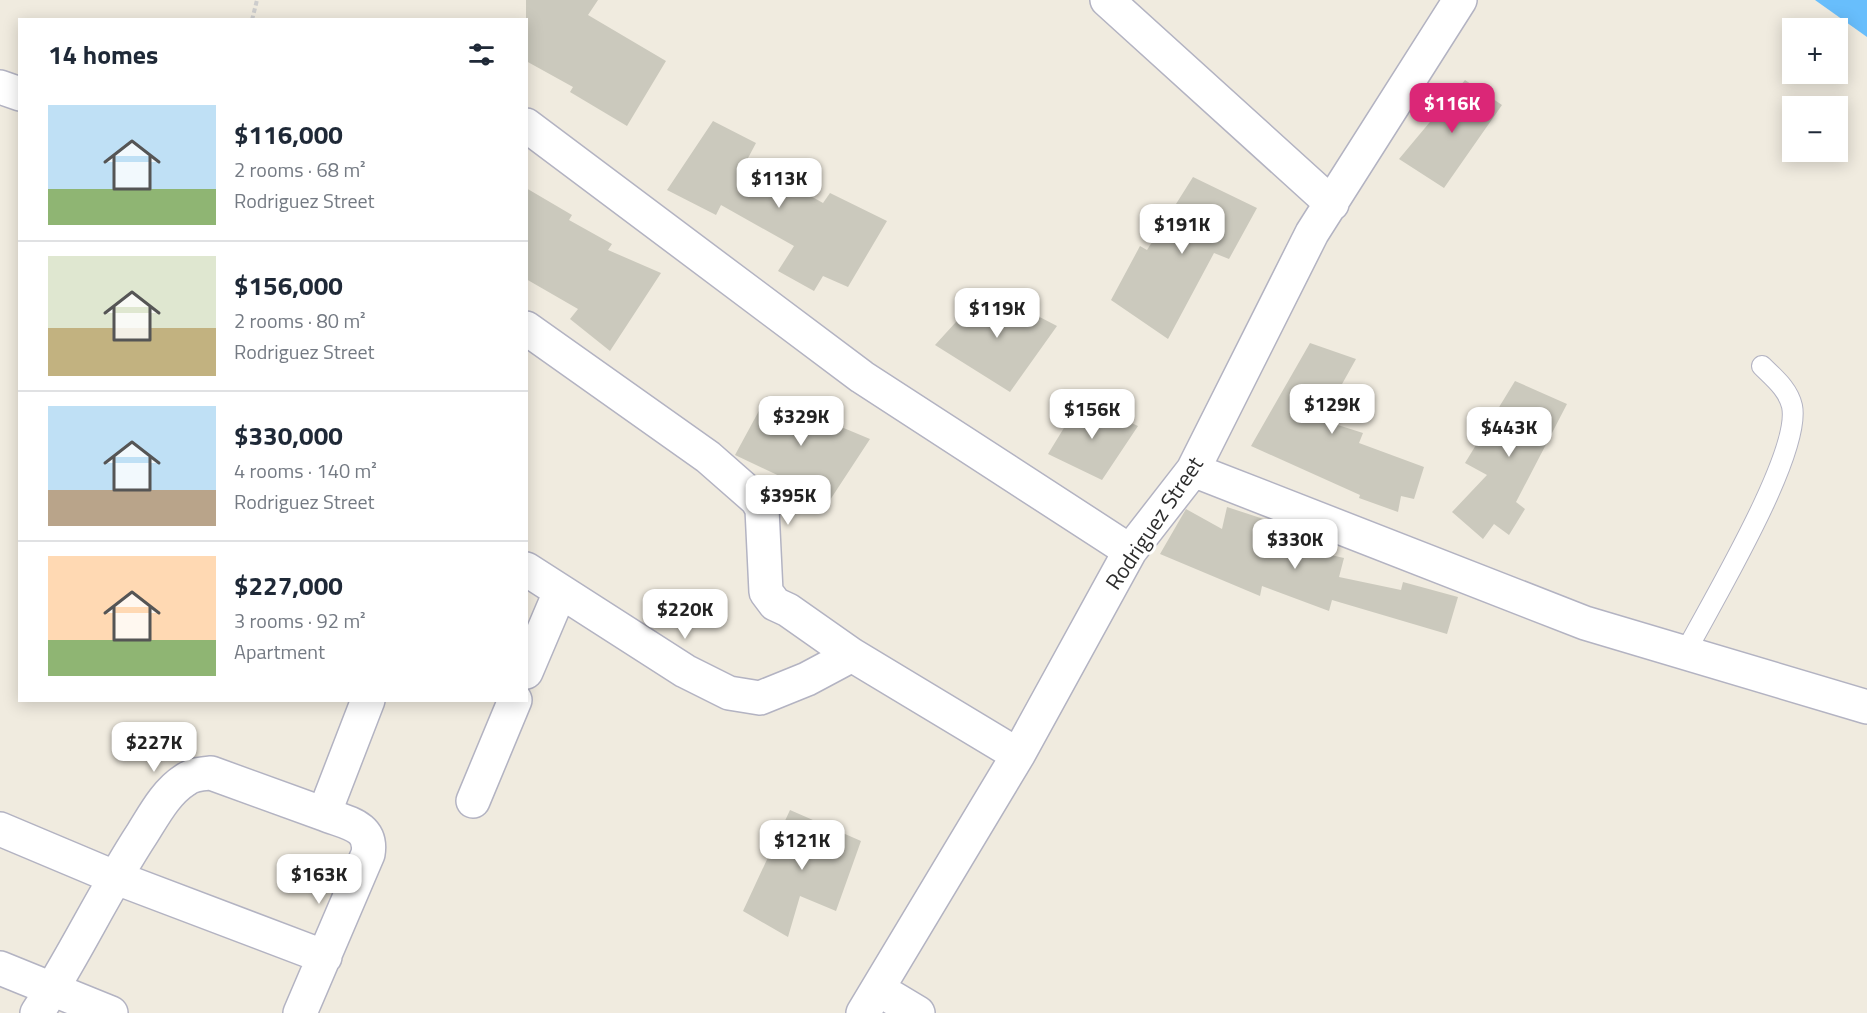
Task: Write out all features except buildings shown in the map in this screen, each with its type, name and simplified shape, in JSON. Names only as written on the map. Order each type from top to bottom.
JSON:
[{"type":"street","points":[[1107,0],[1332,204]]},
{"type":"street","name":"Rodriguez Street","points":[[870,1001],[1018,755],[1130,551],[1193,470],[1312,233],[1460,0]]},
{"type":"street","points":[[0,87],[18,93]]},
{"type":"street","points":[[528,126],[862,376],[1130,551]]},
{"type":"street","points":[[528,329],[708,458],[757,500],[762,509],[766,592],[775,604],[788,610],[852,655],[1018,755]]},
{"type":"street","points":[[1193,470],[1585,623],[1867,707]]},
{"type":"street","points":[[528,570],[685,671],[729,693],[760,698],[807,679],[852,655]]},
{"type":"street","points":[[528,667],[560,592]]},
{"type":"street","points":[[324,814],[367,702]]},
{"type":"street","points":[[473,801],[514,702]]},
{"type":"street","points":[[44,1001],[114,877],[167,797],[185,780],[197,774],[222,775],[365,832],[370,841],[368,854],[300,1013]]},
{"type":"street","points":[[0,829],[114,877],[324,957]]},
{"type":"street","points":[[0,968],[44,1001],[111,1013]]},
{"type":"street","points":[[870,1001],[918,1013]]},
{"type":"lane","points":[[1685,653],[1771,491],[1792,431],[1792,406],[1782,385],[1762,366]]},
{"type":"path","points":[[252,18],[257,0]]},
{"type":"water","points":[[1815,0],[1867,0],[1867,37],[1848,23],[1848,18],[1840,18]]}]
